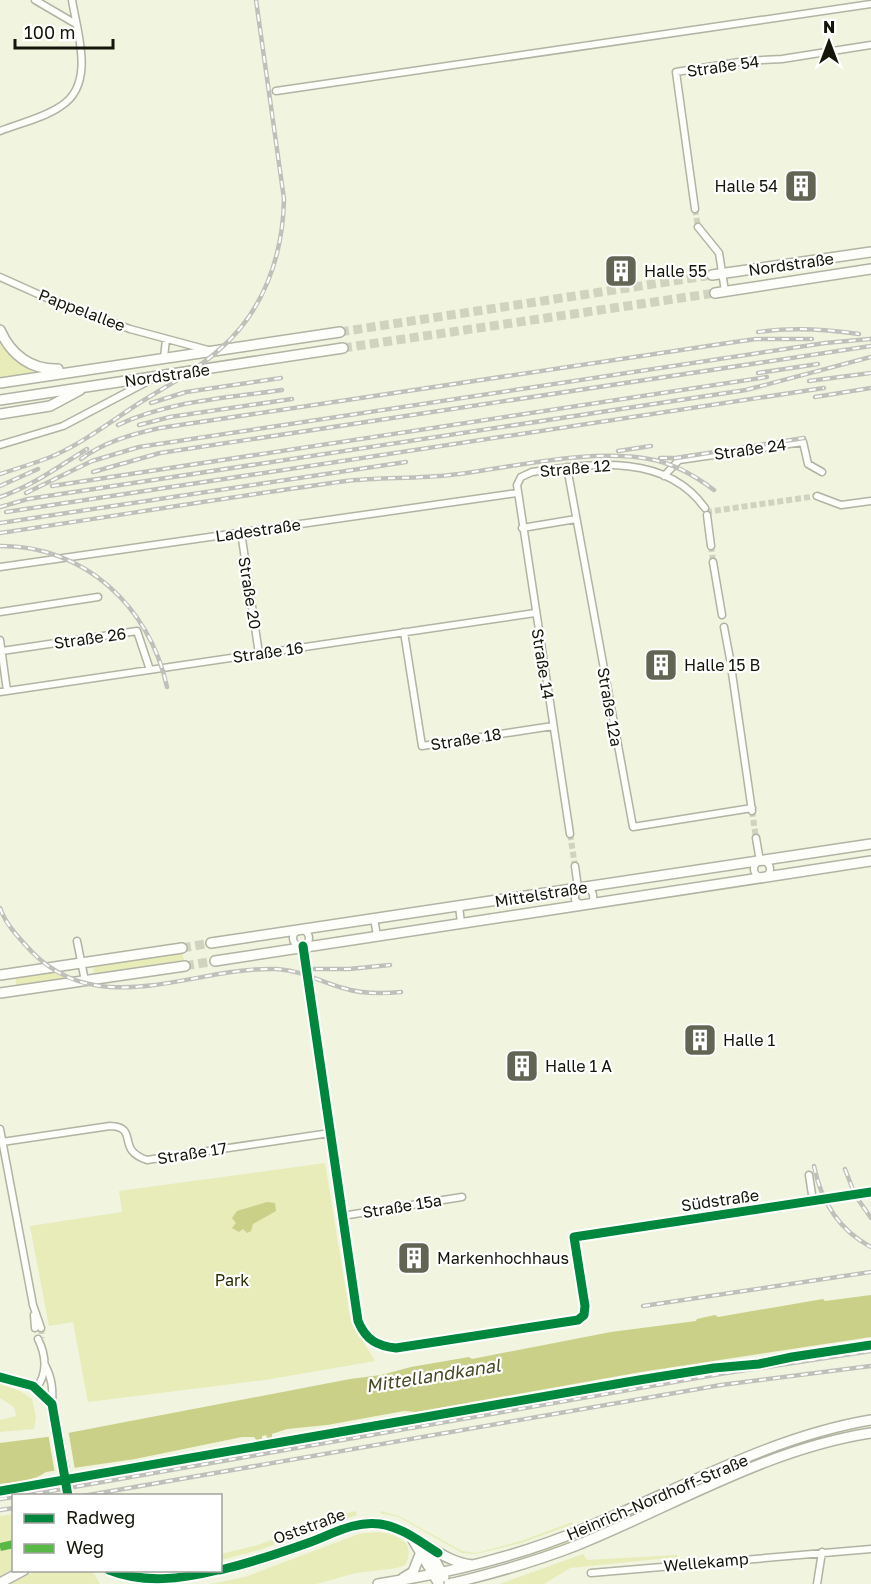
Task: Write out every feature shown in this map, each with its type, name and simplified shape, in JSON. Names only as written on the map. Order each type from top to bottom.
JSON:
[{"type":"street","points":[[35,0],[76,24]]},
{"type":"street","points":[[0,131],[54,110],[73,95],[79,82],[82,66],[72,0]]},
{"type":"street","points":[[276,91],[871,4]]},
{"type":"street","name":"Straße 54","points":[[695,209],[676,72],[871,45]]},
{"type":"street","points":[[698,227],[719,253],[725,291]]},
{"type":"street","name":"Nordstraße","points":[[712,275],[871,252]]},
{"type":"street","points":[[856,254],[859,271]]},
{"type":"street","name":"Nordstraße","points":[[715,293],[871,269]]},
{"type":"street","name":"Pappelallee","points":[[0,277],[88,314],[212,351]]},
{"type":"street","points":[[0,330],[13,351],[26,362],[41,368],[96,368]]},
{"type":"street","name":"Nordstraße","points":[[0,383],[336,333],[338,349],[0,400]]},
{"type":"street","points":[[164,358],[166,339]]},
{"type":"street","points":[[0,445],[63,426],[158,376]]},
{"type":"street","points":[[0,414],[50,406],[84,387]]},
{"type":"street","name":"Straße 24","points":[[664,476],[679,460],[803,442],[808,464],[822,471]]},
{"type":"street","name":"Straße 12","points":[[517,493],[517,485],[521,477],[532,472],[608,464],[646,469],[684,486],[706,511],[711,546]]},
{"type":"street","name":"Straße 12a","points":[[567,467],[633,827],[752,810],[732,673]]},
{"type":"street","name":"Straße 14","points":[[517,493],[570,834]]},
{"type":"street","name":"Ladestraße","points":[[0,567],[517,493]]},
{"type":"street","points":[[817,496],[841,506],[871,501]]},
{"type":"street","points":[[522,528],[576,519]]},
{"type":"street","name":"Straße 20","points":[[241,532],[259,654]]},
{"type":"street","points":[[713,562],[722,615]]},
{"type":"street","points":[[0,612],[98,597]]},
{"type":"street","name":"Straße 16","points":[[4,692],[536,613]]},
{"type":"street","points":[[724,627],[730,659]]},
{"type":"street","name":"Straße 26","points":[[2,651],[137,631],[150,670]]},
{"type":"street","name":"Straße 18","points":[[404,632],[422,746],[553,726]]},
{"type":"street","points":[[0,640],[4,692]]},
{"type":"street","points":[[756,838],[760,861]]},
{"type":"street","name":"Mittelstraße","points":[[211,943],[871,844]]},
{"type":"street","points":[[760,861],[767,862],[771,868],[768,875],[763,878],[756,876],[753,870],[755,864],[760,861]]},
{"type":"street","name":"Mittelstraße","points":[[215,961],[871,861]]},
{"type":"street","points":[[575,866],[583,888]]},
{"type":"street","points":[[583,888],[593,891],[594,896],[593,900],[585,904],[575,900],[574,895],[583,888]]},
{"type":"street","points":[[459,906],[461,923]]},
{"type":"street","points":[[374,919],[377,935]]},
{"type":"street","points":[[299,930],[306,932],[309,937],[308,943],[303,946],[296,945],[293,939],[294,933],[299,930]]},
{"type":"street","points":[[77,940],[86,981]]},
{"type":"street","points":[[303,946],[342,1216]]},
{"type":"street","points":[[0,975],[182,948]]},
{"type":"street","points":[[0,993],[185,966]]},
{"type":"street","name":"Straße 17","points":[[2,1142],[110,1126],[120,1127],[126,1132],[130,1150],[136,1156],[147,1160],[330,1133]]},
{"type":"street","points":[[0,1129],[38,1328]]},
{"type":"street","points":[[809,1175],[813,1201]]},
{"type":"street","name":"Südstraße","points":[[342,1216],[358,1321],[362,1332],[370,1341],[382,1347],[396,1348],[578,1320],[584,1315],[585,1306],[574,1237],[871,1192]]},
{"type":"street","name":"Straße 15a","points":[[342,1216],[462,1197]]},
{"type":"street","points":[[36,1388],[45,1374],[40,1341]]},
{"type":"street","points":[[44,1365],[50,1375],[53,1392],[51,1404],[68,1494]]},
{"type":"street","points":[[0,1377],[36,1388],[51,1404]]},
{"type":"street","name":"Heinrich-Nordhoff-Straße","points":[[378,1584],[438,1577],[522,1552],[564,1537],[801,1437],[871,1420]]},
{"type":"street","name":"Heinrich-Nordhoff-Straße","points":[[438,1577],[448,1584],[483,1576],[575,1546],[777,1458],[824,1443],[871,1433]]},
{"type":"street","name":"Oststraße","points":[[222,1569],[308,1543],[357,1524],[371,1523],[390,1526],[410,1536],[424,1549]]},
{"type":"street","points":[[424,1549],[454,1562],[477,1565]]},
{"type":"street","points":[[424,1549],[438,1577]]},
{"type":"street","points":[[398,1581],[413,1572],[424,1549]]},
{"type":"street","name":"Wellekamp","points":[[591,1573],[871,1549]]},
{"type":"street","points":[[817,1584],[822,1552]]},
{"type":"street","points":[[0,1583],[20,1572]]},
{"type":"street","name":"Oststraße","points":[[114,1572],[130,1579],[149,1581],[183,1579],[212,1572]]},
{"type":"street","name":"Heinrich-Nordhoff-Straße","points":[[475,1584],[483,1576]]},
{"type":"green space","points":[[0,339],[15,361],[37,374],[0,379]]},
{"type":"green space","points":[[182,951],[184,960],[96,974],[93,972],[94,965]]},
{"type":"green space","points":[[52,971],[66,978],[17,986],[15,977]]},
{"type":"green space","name":"Park","points":[[325,1163],[351,1322],[375,1361],[265,1380],[88,1402],[73,1322],[49,1326],[30,1226],[122,1212],[119,1191]]},
{"type":"green space","points":[[0,1384],[20,1391],[32,1399],[36,1417],[34,1429],[0,1432],[0,1420],[16,1416],[14,1407],[0,1398]]},
{"type":"green space","points":[[871,1423],[871,1425],[813,1442],[684,1494],[676,1493],[748,1461],[812,1437]]},
{"type":"green space","points":[[663,1499],[598,1532],[595,1531],[596,1528]]},
{"type":"green space","points":[[356,1511],[357,1515],[259,1550],[222,1560],[222,1554],[258,1545]]},
{"type":"green space","points":[[380,1511],[399,1516],[462,1551],[476,1553],[521,1541],[572,1522],[573,1524],[521,1543],[476,1554],[462,1553],[399,1517],[380,1513]]},
{"type":"green space","points":[[12,1514],[12,1569],[0,1576],[0,1516]]},
{"type":"green space","points":[[377,1532],[398,1537],[407,1545],[409,1550],[405,1565],[356,1573],[316,1584],[211,1584],[245,1577],[359,1534]]},
{"type":"green space","points":[[579,1535],[579,1537],[528,1559],[478,1574],[477,1572],[503,1565]]},
{"type":"green space","points":[[583,1554],[587,1560],[677,1555],[677,1557],[570,1568],[544,1584],[500,1584]]},
{"type":"green space","points":[[33,1572],[91,1572],[100,1584],[11,1584]]},
{"type":"water","points":[[267,1202],[275,1203],[276,1211],[253,1224],[251,1231],[247,1233],[243,1229],[239,1232],[232,1228],[236,1223],[232,1218],[237,1211]]},
{"type":"water","name":"Mittellandkanal","points":[[871,1295],[871,1337],[641,1372],[416,1412],[404,1411],[327,1425],[287,1429],[272,1434],[272,1441],[269,1442],[266,1435],[262,1436],[262,1443],[254,1437],[242,1437],[135,1459],[46,1472],[30,1479],[0,1484],[0,1443],[47,1437],[381,1375],[411,1367],[469,1357],[472,1359],[611,1332],[696,1321],[715,1315],[718,1317],[823,1299],[825,1301]]},
{"type":"pier","points":[[68,1429],[75,1470],[55,1474],[48,1433]]},
{"type":"tunnel","points":[[695,209],[698,227]]},
{"type":"tunnel","points":[[340,332],[712,275]]},
{"type":"tunnel","points":[[343,348],[715,293]]},
{"type":"tunnel","points":[[706,512],[817,496]]},
{"type":"tunnel","points":[[711,546],[713,562]]},
{"type":"tunnel","points":[[730,659],[732,673]]},
{"type":"tunnel","points":[[752,811],[756,838]]},
{"type":"tunnel","points":[[570,834],[575,866]]},
{"type":"tunnel","points":[[182,948],[211,943]]},
{"type":"tunnel","points":[[185,966],[215,961]]},
{"type":"tunnel","points":[[41,1328],[42,1338]]},
{"type":"railway","points":[[0,474],[48,458],[72,446],[192,371],[235,334],[259,300],[268,281],[280,241],[284,199],[256,0]]},
{"type":"railway","points":[[758,332],[808,329],[859,334]]},
{"type":"railway","points":[[81,459],[119,439],[160,428],[756,339],[812,339]]},
{"type":"railway","points":[[26,493],[92,461],[139,447],[825,343],[870,339]]},
{"type":"railway","points":[[93,472],[160,453],[871,346]]},
{"type":"railway","points":[[0,507],[28,499],[746,390],[871,357]]},
{"type":"railway","points":[[758,373],[818,364]]},
{"type":"railway","points":[[809,381],[871,373]]},
{"type":"railway","points":[[52,486],[767,377]]},
{"type":"railway","points":[[151,403],[186,392],[281,378]]},
{"type":"railway","points":[[6,512],[824,388]]},
{"type":"railway","points":[[815,397],[871,388]]},
{"type":"railway","points":[[118,425],[178,405],[282,390]]},
{"type":"railway","points":[[139,425],[170,417],[292,399]]},
{"type":"railway","points":[[660,458],[676,458],[804,438]]},
{"type":"railway","points":[[618,451],[651,446]]},
{"type":"railway","points":[[0,497],[34,482],[87,449]]},
{"type":"railway","points":[[0,533],[346,481],[450,475],[575,457],[625,456],[658,461],[683,470],[714,490]]},
{"type":"railway","points":[[0,523],[406,462]]},
{"type":"railway","points":[[0,486],[38,469]]},
{"type":"railway","points":[[0,546],[31,548],[59,556],[85,569],[109,586],[129,607],[146,631],[167,687]]},
{"type":"railway","points":[[0,908],[9,926],[32,952],[59,973],[88,984],[118,987],[150,986],[246,970],[277,969],[303,974],[357,991],[401,992]]},
{"type":"railway","points":[[302,969],[349,969],[390,965]]},
{"type":"railway","points":[[814,1166],[821,1191],[833,1213],[850,1232],[871,1247]]},
{"type":"railway","points":[[845,1169],[855,1195],[871,1218]]},
{"type":"railway","points":[[643,1306],[871,1272]]},
{"type":"railway","points":[[33,1494],[720,1374],[871,1351]]},
{"type":"railway","points":[[94,1494],[721,1385],[871,1366]]},
{"type":"railway","points":[[0,1499],[12,1497]]},
{"type":"railway","points":[[0,1510],[12,1508]]},
{"type":"marked path","points":[[0,1547],[12,1544]]},
{"type":"cycle path","points":[[303,946],[358,1321],[365,1333],[378,1344],[396,1348],[578,1320],[584,1315],[585,1306],[574,1237],[871,1192]]},
{"type":"cycle path","points":[[0,1491],[639,1380],[714,1368],[759,1364],[871,1345]]},
{"type":"cycle path","points":[[0,1377],[33,1386],[52,1404],[68,1494]]},
{"type":"cycle path","points":[[222,1569],[314,1541],[351,1526],[370,1523],[396,1528],[438,1553]]},
{"type":"cycle path","points":[[116,1572],[149,1579],[191,1576],[209,1572]]},
{"type":"place","name":"Halle 54","points":[[801,186]]},
{"type":"place","name":"Halle 55","points":[[621,271]]},
{"type":"place","name":"Halle 15 B","points":[[661,665]]},
{"type":"place","name":"Halle 1","points":[[700,1040]]},
{"type":"place","name":"Halle 1 A","points":[[522,1066]]},
{"type":"place","name":"Markenhochhaus","points":[[414,1258]]}]
